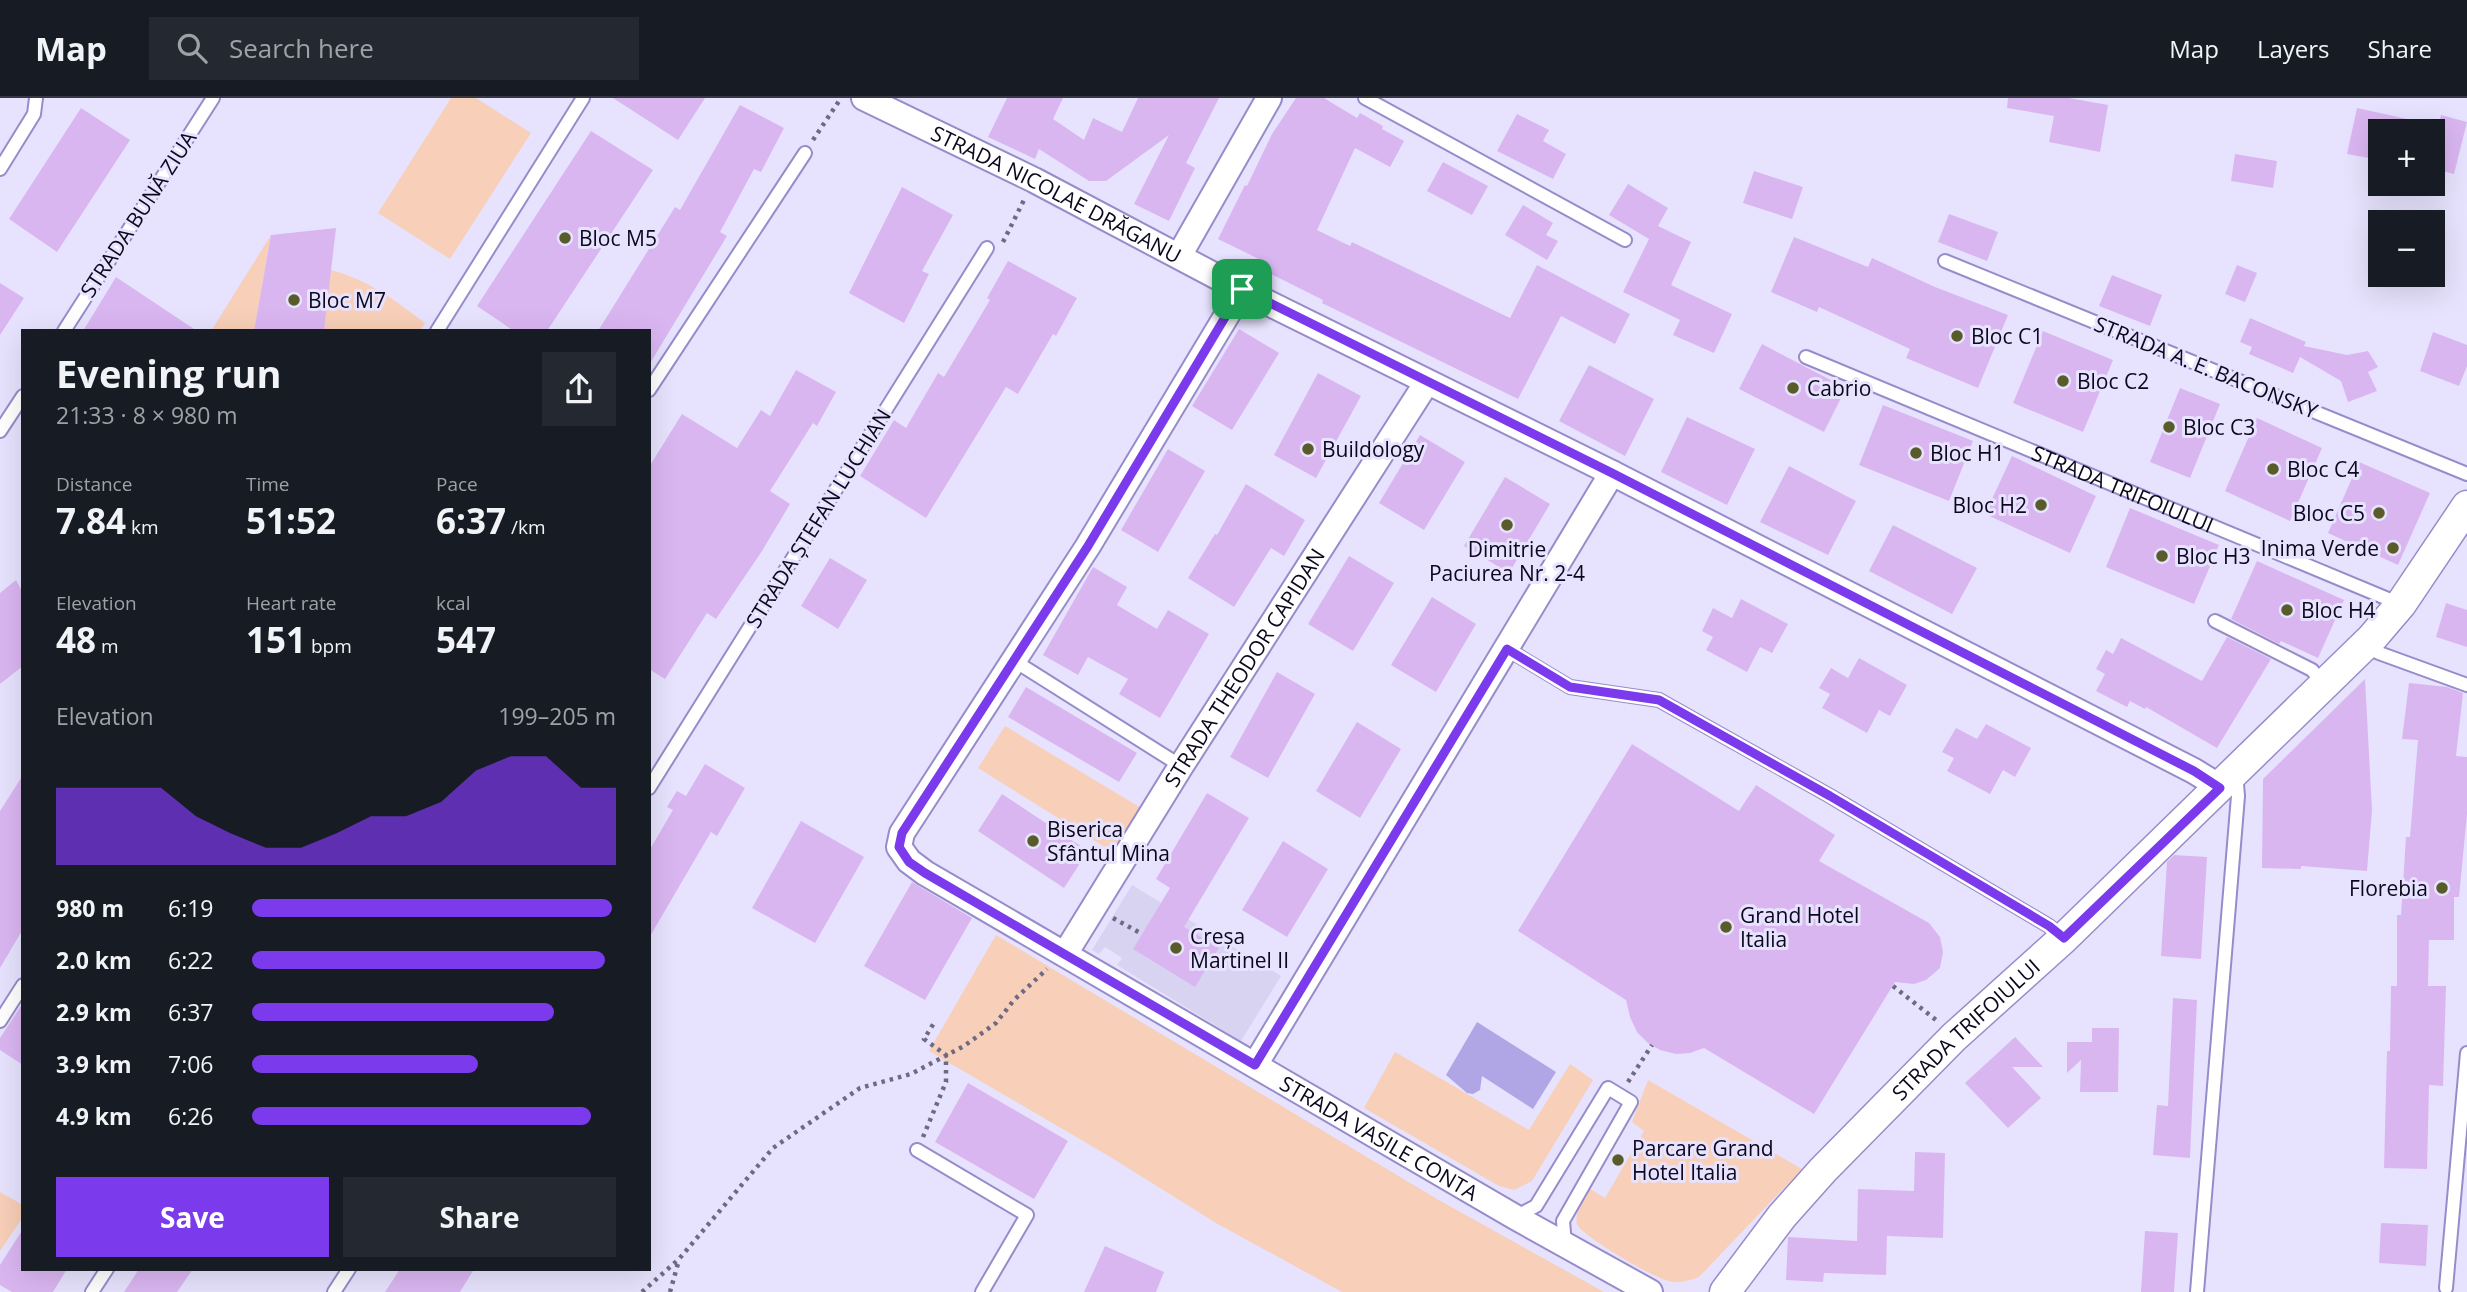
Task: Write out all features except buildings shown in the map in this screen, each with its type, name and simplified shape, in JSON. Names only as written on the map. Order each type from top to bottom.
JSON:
[{"type":"street","name":"STRADA NICOLAE DRĂGANU","points":[[864,98],[1034,180],[1242,289],[1612,473],[2207,778],[2226,782]]},
{"type":"street","points":[[1179,256],[1269,98]]},
{"type":"street","points":[[1013,660],[1088,546],[1242,289]]},
{"type":"street","name":"STRADA THEODOR CAPIDAN","points":[[1065,954],[1181,766],[1427,382]]},
{"type":"street","points":[[1255,1065],[1612,473]]},
{"type":"street","name":"STRADA TRIFOIULUI","points":[[1725,1292],[1759,1244],[1823,1170],[1954,1037],[2064,938],[2364,646],[2401,604],[2467,506]]},
{"type":"street","name":"STRADA VASILE CONTA","points":[[1013,660],[902,833],[899,847],[909,862],[1515,1217],[1650,1292]]},
{"type":"lane","points":[[0,169],[34,114],[36,98]]},
{"type":"lane","name":"STRADA BUNĂ ZIUA","points":[[65,329],[213,98]]},
{"type":"lane","points":[[438,329],[583,98]]},
{"type":"lane","points":[[1365,98],[1625,240]]},
{"type":"lane","points":[[651,387],[805,153]]},
{"type":"lane","name":"STRADA ȘTEFAN LUCHIAN","points":[[651,785],[986,248]]},
{"type":"lane","name":"STRADA A. E. BACONSKY","points":[[1945,261],[2467,474]]},
{"type":"lane","name":"STRADA TRIFOIULUI","points":[[1806,357],[2401,604]]},
{"type":"lane","points":[[0,431],[21,399]]},
{"type":"lane","points":[[2215,621],[2312,670],[2324,685]]},
{"type":"lane","points":[[2364,646],[2467,685]]},
{"type":"lane","points":[[1507,649],[1570,687],[1659,700],[1830,796],[2049,926],[2064,938]]},
{"type":"lane","points":[[1013,660],[1181,766]]},
{"type":"lane","points":[[2197,1292],[2238,796],[2237,784],[2226,782]]},
{"type":"lane","points":[[0,1021],[21,988]]},
{"type":"lane","points":[[2446,1288],[2467,1053]]},
{"type":"lane","points":[[1515,1217],[1536,1206],[1608,1088],[1631,1102],[1563,1221],[1566,1245]]},
{"type":"lane","points":[[917,1150],[1027,1215],[982,1292]]},
{"type":"lane","points":[[92,1292],[106,1271]]},
{"type":"lane","points":[[334,1292],[348,1271]]},
{"type":"path","points":[[805,153],[841,98]]},
{"type":"path","points":[[986,248],[997,253],[1034,180]]},
{"type":"path","points":[[1094,906],[1142,934]]},
{"type":"path","points":[[642,1292],[679,1259],[773,1148],[860,1088],[911,1074],[996,1023],[1021,993],[1065,954]]},
{"type":"path","points":[[1893,986],[1954,1037]]},
{"type":"path","points":[[934,1024],[924,1040],[946,1055]]},
{"type":"path","points":[[917,1150],[946,1082],[946,1055]]},
{"type":"path","points":[[670,1292],[679,1259]]},
{"type":"shaded area","points":[[451,98],[476,98],[531,133],[450,259],[378,213]]},
{"type":"shaded area","points":[[271,235],[254,329],[212,329]]},
{"type":"shaded area","points":[[331,270],[369,285],[425,323],[421,329],[324,329]]},
{"type":"shaded area","points":[[1005,726],[1141,808],[1111,851],[978,768]]},
{"type":"shaded area","points":[[1132,885],[1281,976],[1241,1041],[1117,965],[1122,958],[1105,947],[1099,954],[1092,950]]},
{"type":"shaded area","points":[[996,935],[1437,1199],[1604,1292],[1342,1292],[1216,1223],[1107,1155],[929,1051]]},
{"type":"shaded area","points":[[1477,1022],[1556,1072],[1533,1109],[1482,1076],[1480,1090],[1473,1094],[1467,1093],[1446,1075]]},
{"type":"shaded area","points":[[1395,1052],[1529,1130],[1570,1064],[1593,1080],[1532,1181],[1514,1190],[1499,1186],[1364,1108]]},
{"type":"shaded area","points":[[1648,1080],[1802,1169],[1699,1277],[1683,1282],[1665,1280],[1637,1266],[1592,1238],[1582,1230],[1576,1219],[1582,1201],[1590,1189],[1605,1198],[1644,1131],[1632,1122]]},
{"type":"shaded area","points":[[0,1192],[21,1204],[21,1220],[0,1251]]},
{"type":"place","name":"Bloc M5","points":[[565,238]]},
{"type":"place","name":"Bloc M7","points":[[294,300]]},
{"type":"place","name":"Bloc C1","points":[[1957,336]]},
{"type":"place","name":"Bloc C2","points":[[2063,381]]},
{"type":"place","name":"Cabrio","points":[[1793,388]]},
{"type":"place","name":"Bloc C3","points":[[2169,427]]},
{"type":"place","name":"Buildology","points":[[1308,449]]},
{"type":"place","name":"Bloc H1","points":[[1916,453]]},
{"type":"place","name":"Bloc C4","points":[[2273,469]]},
{"type":"place","name":"Bloc H2","points":[[2041,505]]},
{"type":"place","name":"Bloc C5","points":[[2379,513]]},
{"type":"place","name":"Dimitrie Paciurea Nr. 2-4","points":[[1507,525]]},
{"type":"place","name":"Inima Verde","points":[[2393,548]]},
{"type":"place","name":"Bloc H3","points":[[2162,556]]},
{"type":"place","name":"Bloc H4","points":[[2287,610]]},
{"type":"place","name":"Biserica Sfântul Mina","points":[[1033,841]]},
{"type":"place","name":"Florebia","points":[[2442,888]]},
{"type":"place","name":"Grand Hotel Italia","points":[[1726,927]]},
{"type":"place","name":"Creșa Martinel II","points":[[1176,948]]},
{"type":"place","name":"Parcare Grand Hotel Italia","points":[[1618,1160]]},
{"type":"route","points":[[1242,289],[1612,473],[2194,771],[2220,788],[2064,938],[2049,926],[1830,796],[1659,700],[1570,687],[1507,649],[1255,1065],[925,873],[909,862],[899,847],[902,833],[1088,546],[1242,289]]}]
